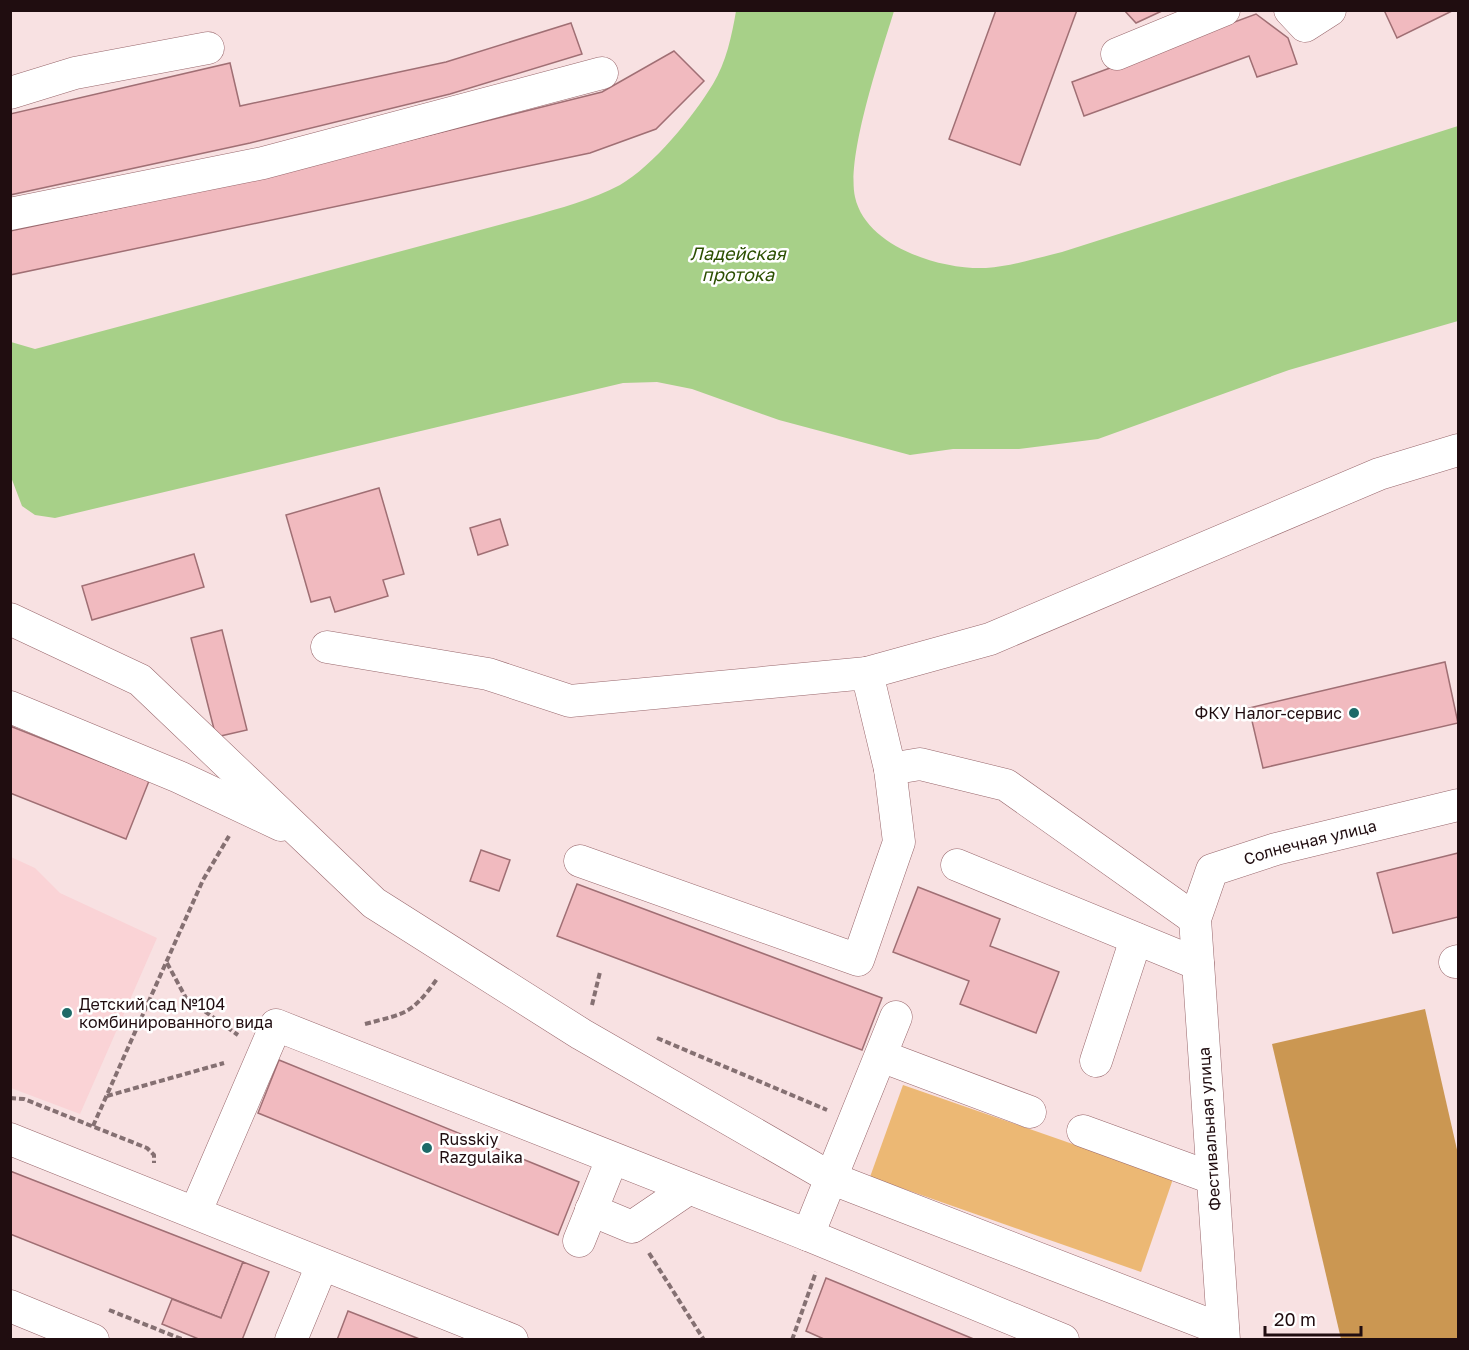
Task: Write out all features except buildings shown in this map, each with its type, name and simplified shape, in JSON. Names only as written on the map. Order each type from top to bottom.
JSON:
[{"type":"street","points":[[1117,54],[1224,10]]},
{"type":"street","points":[[1290,10],[1305,26],[1330,10]]},
{"type":"street","points":[[10,93],[75,73],[208,48]]},
{"type":"street","points":[[10,214],[263,163],[602,73]]},
{"type":"street","points":[[327,647],[488,674],[570,701],[867,673],[990,639],[1379,474],[1458,450]]},
{"type":"street","points":[[10,619],[140,680],[374,903],[573,1029],[833,1179],[1224,1335]]},
{"type":"street","points":[[580,861],[858,960],[898,842],[890,769],[867,673]]},
{"type":"street","points":[[10,707],[179,777],[306,837]]},
{"type":"street","points":[[890,769],[920,764],[1006,785],[1195,919]]},
{"type":"street","name":"Солнечная улица","points":[[1195,919],[1212,870],[1276,849],[1458,805]]},
{"type":"street","points":[[957,865],[1198,964]]},
{"type":"street","name":"Фестивальная улица","points":[[1195,919],[1224,1335]]},
{"type":"street","points":[[1096,1061],[1136,939]]},
{"type":"street","points":[[817,1239],[833,1179],[896,1017]]},
{"type":"street","points":[[196,1211],[276,1025],[817,1239],[1064,1340]]},
{"type":"street","points":[[881,1056],[1030,1112]]},
{"type":"street","points":[[1083,1131],[1212,1178]]},
{"type":"street","points":[[10,1139],[196,1211],[322,1265],[512,1340]]},
{"type":"street","points":[[579,1241],[612,1159]]},
{"type":"street","points":[[591,1210],[632,1227],[688,1189]]},
{"type":"street","points":[[291,1340],[322,1265]]},
{"type":"street","points":[[10,1306],[93,1340]]},
{"type":"path","points":[[93,1126],[203,880],[218,852],[248,810]]},
{"type":"path","points":[[312,1039],[406,1013],[420,1003],[454,955]]},
{"type":"path","points":[[167,963],[186,998],[212,1018],[265,1052]]},
{"type":"path","points":[[591,1011],[600,972]]},
{"type":"path","points":[[646,1034],[855,1121]]},
{"type":"path","points":[[106,1096],[265,1052]]},
{"type":"path","points":[[10,1098],[24,1099],[147,1148],[154,1155],[143,1191]]},
{"type":"path","points":[[632,1227],[704,1340]]},
{"type":"path","points":[[792,1340],[817,1239]]},
{"type":"shaded area","name":"Детский сад №104 комбинированного вида","points":[[11,857],[35,868],[60,893],[157,938],[80,1114],[11,1088]]},
{"type":"shaded area","points":[[1425,1009],[1458,1154],[1458,1339],[1341,1339],[1272,1044]]},
{"type":"shaded area","points":[[903,1085],[1173,1179],[1141,1272],[870,1177]]},
{"type":"water","name":"Ладейская протока","points":[[736,11],[894,11],[860,131],[855,157],[855,197],[862,214],[889,242],[928,260],[948,265],[968,268],[996,267],[1062,252],[1458,126],[1458,321],[1289,370],[1098,439],[1019,449],[953,449],[910,455],[779,420],[692,389],[657,382],[623,383],[55,518],[35,515],[22,506],[11,477],[11,342],[35,349],[529,217],[576,203],[620,185],[633,177],[659,153],[705,97],[718,76],[725,58]]},
{"type":"place","name":"ФКУ Налог-сервис","points":[[1354,713]]},
{"type":"place","name":"Детский сад №104 комбинированного вида","points":[[67,1013]]},
{"type":"place","name":"Russkiy Razgulaika","points":[[427,1148]]}]
